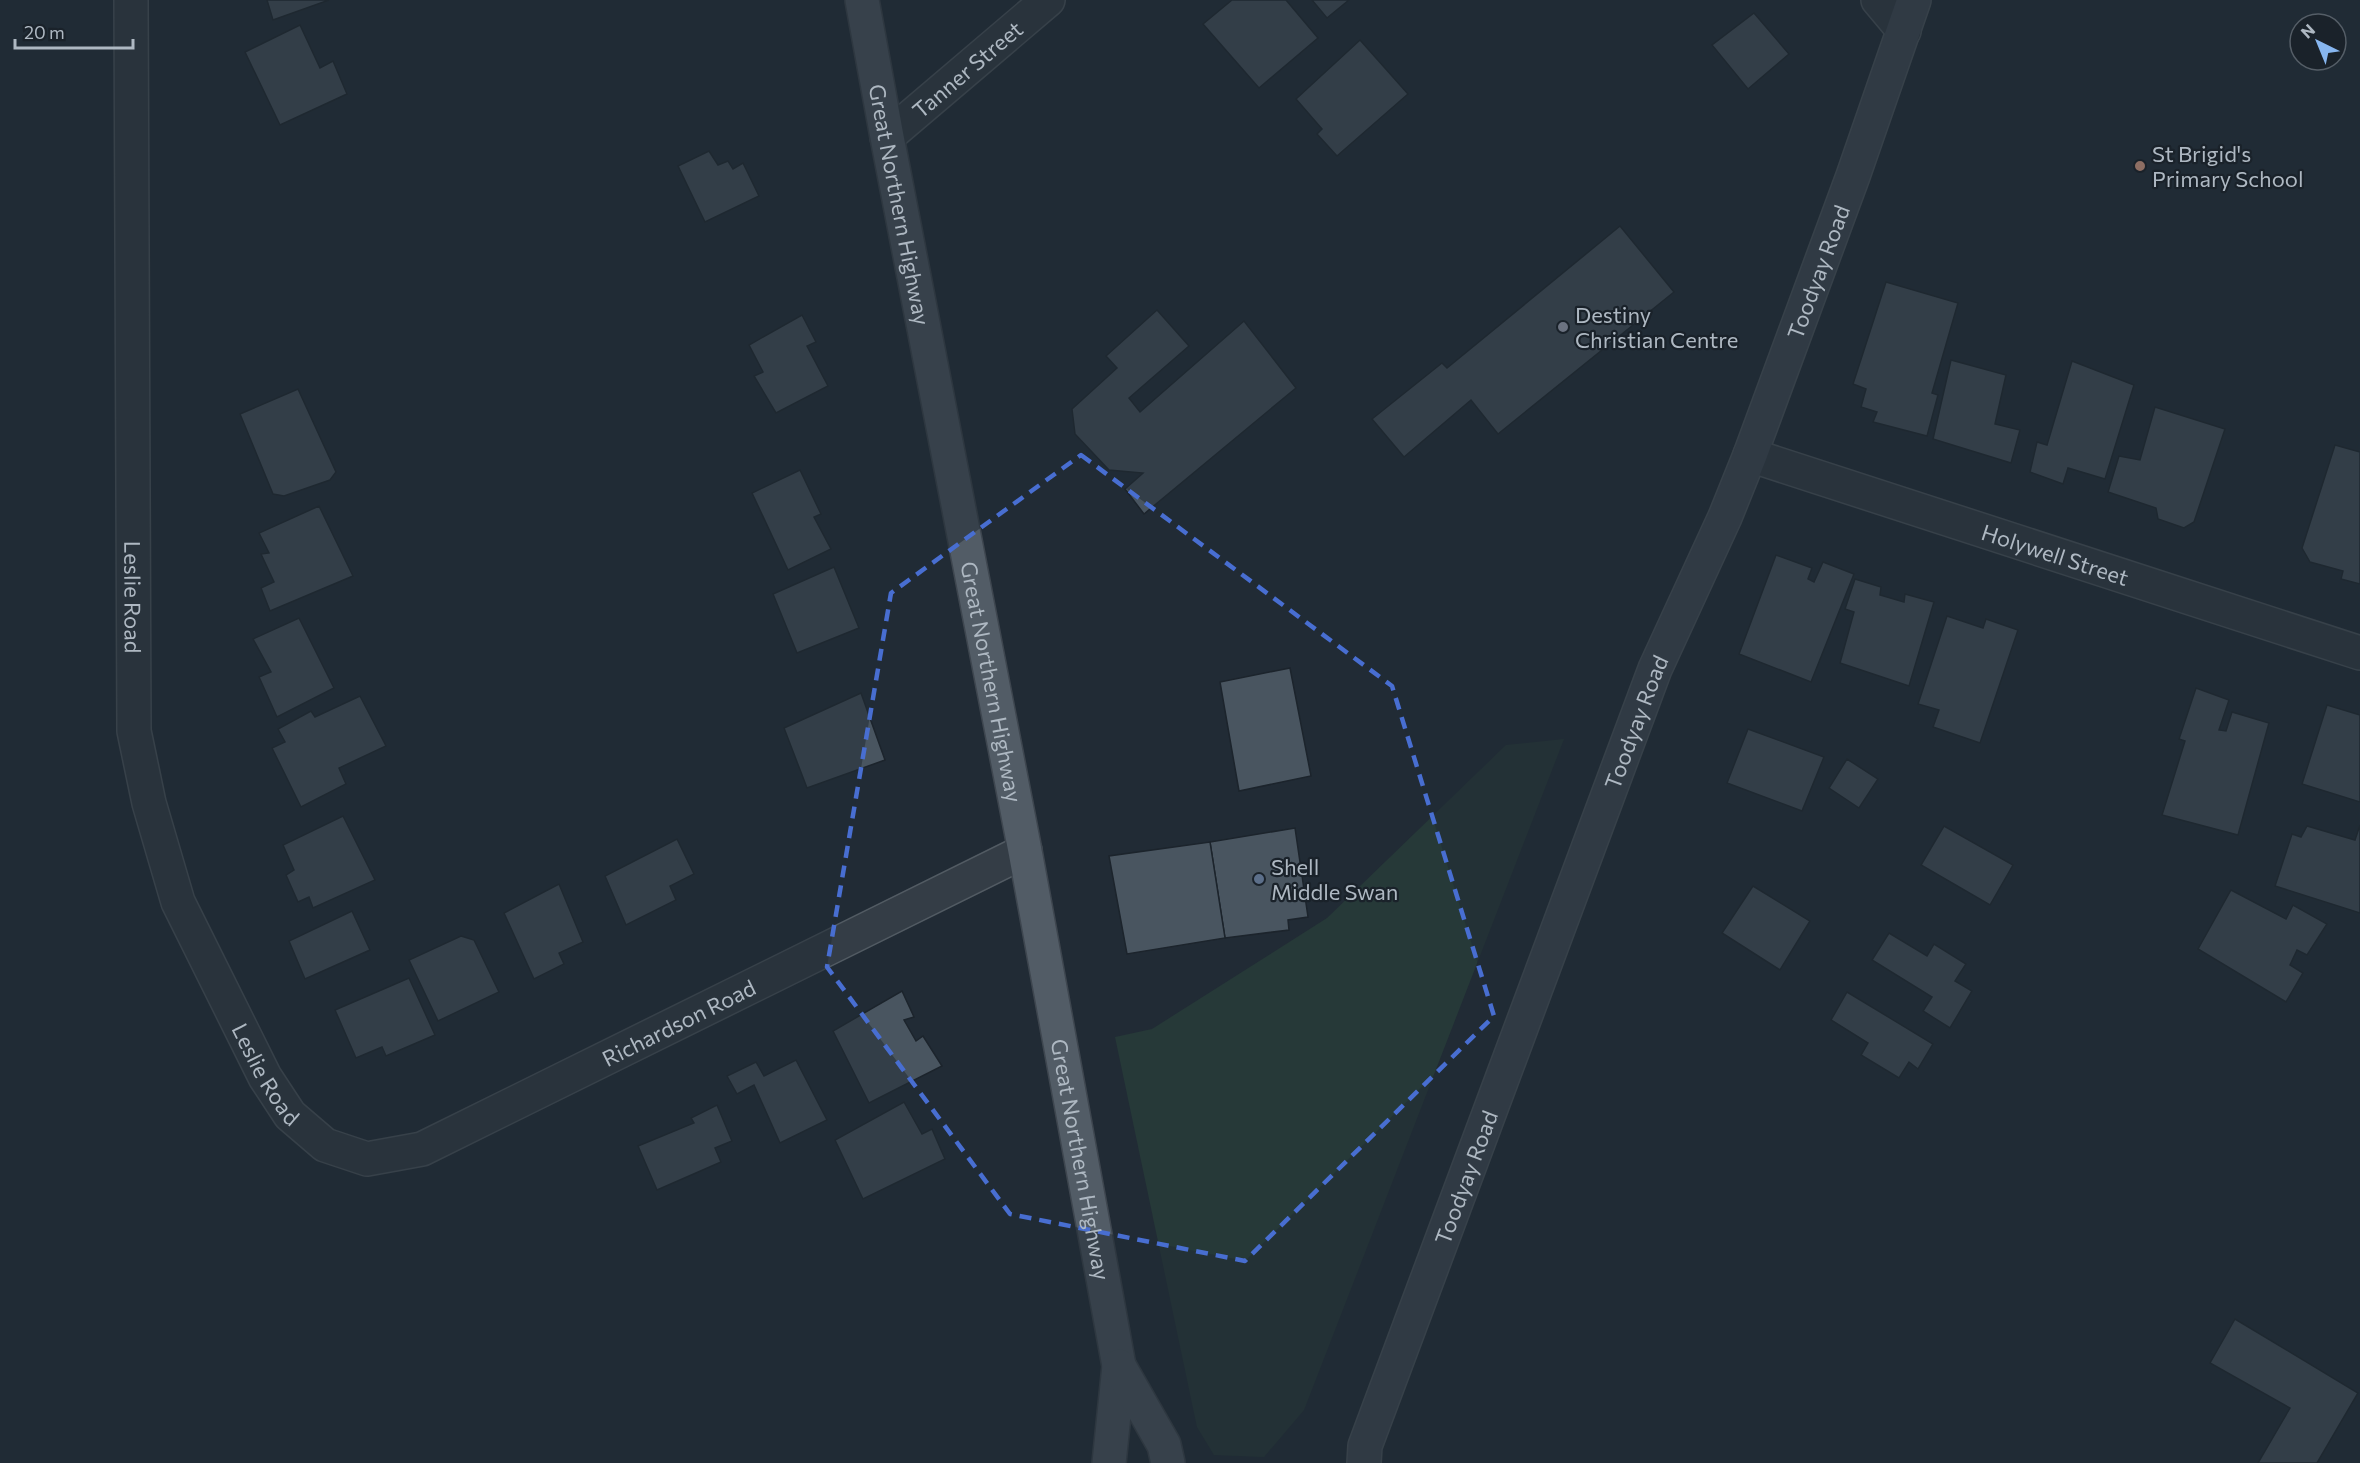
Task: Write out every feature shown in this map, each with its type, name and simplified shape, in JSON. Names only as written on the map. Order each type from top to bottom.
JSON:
[{"type":"main road","name":"Great Northern Highway","points":[[862,0],[886,137],[1025,851],[1119,1366],[1109,1463]]},
{"type":"main road","name":"Toodyay Road","points":[[1358,1457],[1655,669],[1725,517],[1750,455],[1853,176],[1914,0]]},
{"type":"main road","name":"Great Northern Highway","points":[[1119,1366],[1170,1457]]},
{"type":"street","name":"Leslie Road","points":[[130,0],[134,731],[149,803],[178,902],[265,1077],[290,1115],[325,1145]]},
{"type":"street","name":"Tanner Street","points":[[886,137],[1048,0]]},
{"type":"street","points":[[1878,0],[1904,31]]},
{"type":"street","name":"Holywell Street","points":[[1750,455],[2360,653]]},
{"type":"street","name":"Richardson Road","points":[[325,1145],[367,1159],[422,1149],[1025,851]]},
{"type":"highlighted area","points":[[1081,455],[1392,686],[1494,1016],[1245,1261],[1010,1214],[827,967],[891,593]]},
{"type":"green space","points":[[1564,739],[1304,1410],[1264,1457],[1214,1455],[1197,1427],[1115,1037],[1152,1029],[1327,918],[1506,745]]},
{"type":"building","points":[[267,0],[329,0],[273,20]]},
{"type":"building","points":[[1232,0],[1286,0],[1318,38],[1259,88],[1203,24]]},
{"type":"building","points":[[1312,0],[1349,0],[1327,18]]},
{"type":"building","points":[[1754,13],[1789,54],[1748,89],[1712,45]]},
{"type":"building","points":[[300,25],[320,68],[333,61],[347,94],[280,125],[245,52]]},
{"type":"building","points":[[1360,40],[1408,94],[1337,156],[1317,134],[1322,129],[1296,99]]},
{"type":"building","points":[[709,151],[718,165],[728,161],[733,169],[743,163],[759,196],[705,222],[678,166]]},
{"type":"building","name":"Destiny Christian Centre","points":[[1620,226],[1674,292],[1498,434],[1471,400],[1404,457],[1372,419],[1442,363],[1447,368]]},
{"type":"building","points":[[1886,282],[1958,303],[1932,393],[1938,395],[1927,436],[1873,422],[1877,412],[1861,407],[1866,389],[1853,384]]},
{"type":"building","points":[[1157,310],[1189,346],[1129,398],[1140,412],[1244,321],[1296,388],[1144,514],[1125,489],[1143,473],[1109,470],[1075,434],[1072,409],[1117,368],[1106,356]]},
{"type":"building","points":[[802,315],[816,342],[807,346],[828,386],[776,413],[754,376],[763,372],[749,345]]},
{"type":"building","points":[[1951,360],[2006,375],[1995,424],[2020,430],[2011,463],[1933,439]]},
{"type":"building","points":[[2072,361],[2134,385],[2105,479],[2068,468],[2063,484],[2030,472],[2037,442],[2047,445]]},
{"type":"building","points":[[298,389],[336,472],[330,480],[284,496],[273,494],[240,414]]},
{"type":"building","points":[[2155,407],[2225,429],[2194,522],[2184,528],[2158,519],[2156,508],[2108,492],[2119,456],[2140,460]]},
{"type":"building","points":[[2335,445],[2360,452],[2360,584],[2341,579],[2343,571],[2310,562],[2302,548]]},
{"type":"building","points":[[800,470],[821,514],[814,517],[831,549],[788,570],[752,493]]},
{"type":"building","points":[[319,506],[353,576],[270,611],[261,588],[274,582],[261,554],[269,553],[259,533]]},
{"type":"building","points":[[1776,555],[1812,568],[1808,579],[1814,582],[1823,562],[1854,574],[1811,682],[1739,654]]},
{"type":"building","points":[[834,567],[859,628],[797,653],[773,594]]},
{"type":"building","points":[[1855,579],[1881,587],[1880,595],[1904,602],[1905,594],[1934,602],[1909,686],[1840,663],[1854,612],[1845,609]]},
{"type":"building","points":[[1947,616],[1983,628],[1986,619],[2018,630],[1980,743],[1933,727],[1939,710],[1918,704]]},
{"type":"building","points":[[299,618],[334,688],[277,717],[259,677],[271,672],[253,639]]},
{"type":"building","points":[[1290,668],[1311,776],[1239,791],[1220,682]]},
{"type":"building","points":[[2196,688],[2229,700],[2219,730],[2226,731],[2232,712],[2269,723],[2238,835],[2162,815],[2185,741],[2179,739]]},
{"type":"building","points":[[861,693],[885,760],[807,788],[784,728]]},
{"type":"building","points":[[360,696],[386,746],[339,768],[346,784],[301,807],[272,748],[285,742],[278,729],[311,711],[315,717]]},
{"type":"building","points":[[2327,705],[2360,715],[2360,802],[2302,784]]},
{"type":"building","points":[[1748,729],[1824,757],[1802,811],[1727,783]]},
{"type":"building","points":[[1847,759],[1878,779],[1859,808],[1829,788]]},
{"type":"building","points":[[343,816],[375,880],[313,908],[309,897],[298,902],[286,875],[294,870],[283,845]]},
{"type":"building","points":[[2360,825],[2360,913],[2275,886],[2292,834],[2301,837],[2307,826],[2355,840]]},
{"type":"building","points":[[1944,826],[2013,865],[1990,905],[1921,865]]},
{"type":"building","name":"Shell Middle Swan","points":[[1295,828],[1308,917],[1288,920],[1289,930],[1225,938],[1210,842]]},
{"type":"building","points":[[677,839],[694,874],[670,886],[676,900],[626,925],[605,876]]},
{"type":"building","points":[[1210,842],[1225,938],[1127,954],[1109,856]]},
{"type":"building","points":[[559,884],[583,942],[559,953],[564,964],[534,979],[504,913]]},
{"type":"building","points":[[1753,886],[1810,921],[1780,970],[1722,933]]},
{"type":"building","points":[[2231,890],[2286,919],[2293,905],[2327,924],[2307,955],[2297,950],[2290,965],[2303,973],[2286,1002],[2198,949]]},
{"type":"building","points":[[352,911],[370,950],[305,979],[289,941]]},
{"type":"building","points":[[1889,933],[1927,956],[1934,944],[1966,964],[1955,981],[1972,991],[1950,1028],[1923,1011],[1932,997],[1872,960]]},
{"type":"building","points":[[461,936],[474,940],[499,992],[438,1021],[409,960]]},
{"type":"building","points":[[409,978],[435,1035],[386,1056],[382,1047],[356,1058],[335,1010]]},
{"type":"building","points":[[902,991],[914,1017],[904,1020],[916,1041],[923,1036],[942,1066],[869,1103],[833,1031]]},
{"type":"building","points":[[1847,992],[1933,1044],[1918,1069],[1909,1062],[1899,1078],[1861,1055],[1868,1043],[1831,1020]]},
{"type":"building","points":[[796,1060],[827,1120],[780,1143],[754,1085],[737,1094],[727,1076],[756,1062],[764,1076]]},
{"type":"building","points":[[904,1102],[922,1134],[932,1129],[945,1159],[863,1199],[835,1140]]},
{"type":"building","points":[[717,1105],[732,1141],[715,1148],[721,1162],[657,1190],[638,1146],[694,1123],[691,1118]]},
{"type":"building","points":[[2235,1319],[2358,1393],[2317,1463],[2258,1463],[2290,1408],[2210,1363]]},
{"type":"place","name":"St Brigid's Primary School","points":[[2140,166]]},
{"type":"place","name":"Destiny Christian Centre","points":[[1563,327]]},
{"type":"place","name":"Shell Middle Swan","points":[[1259,879]]}]
